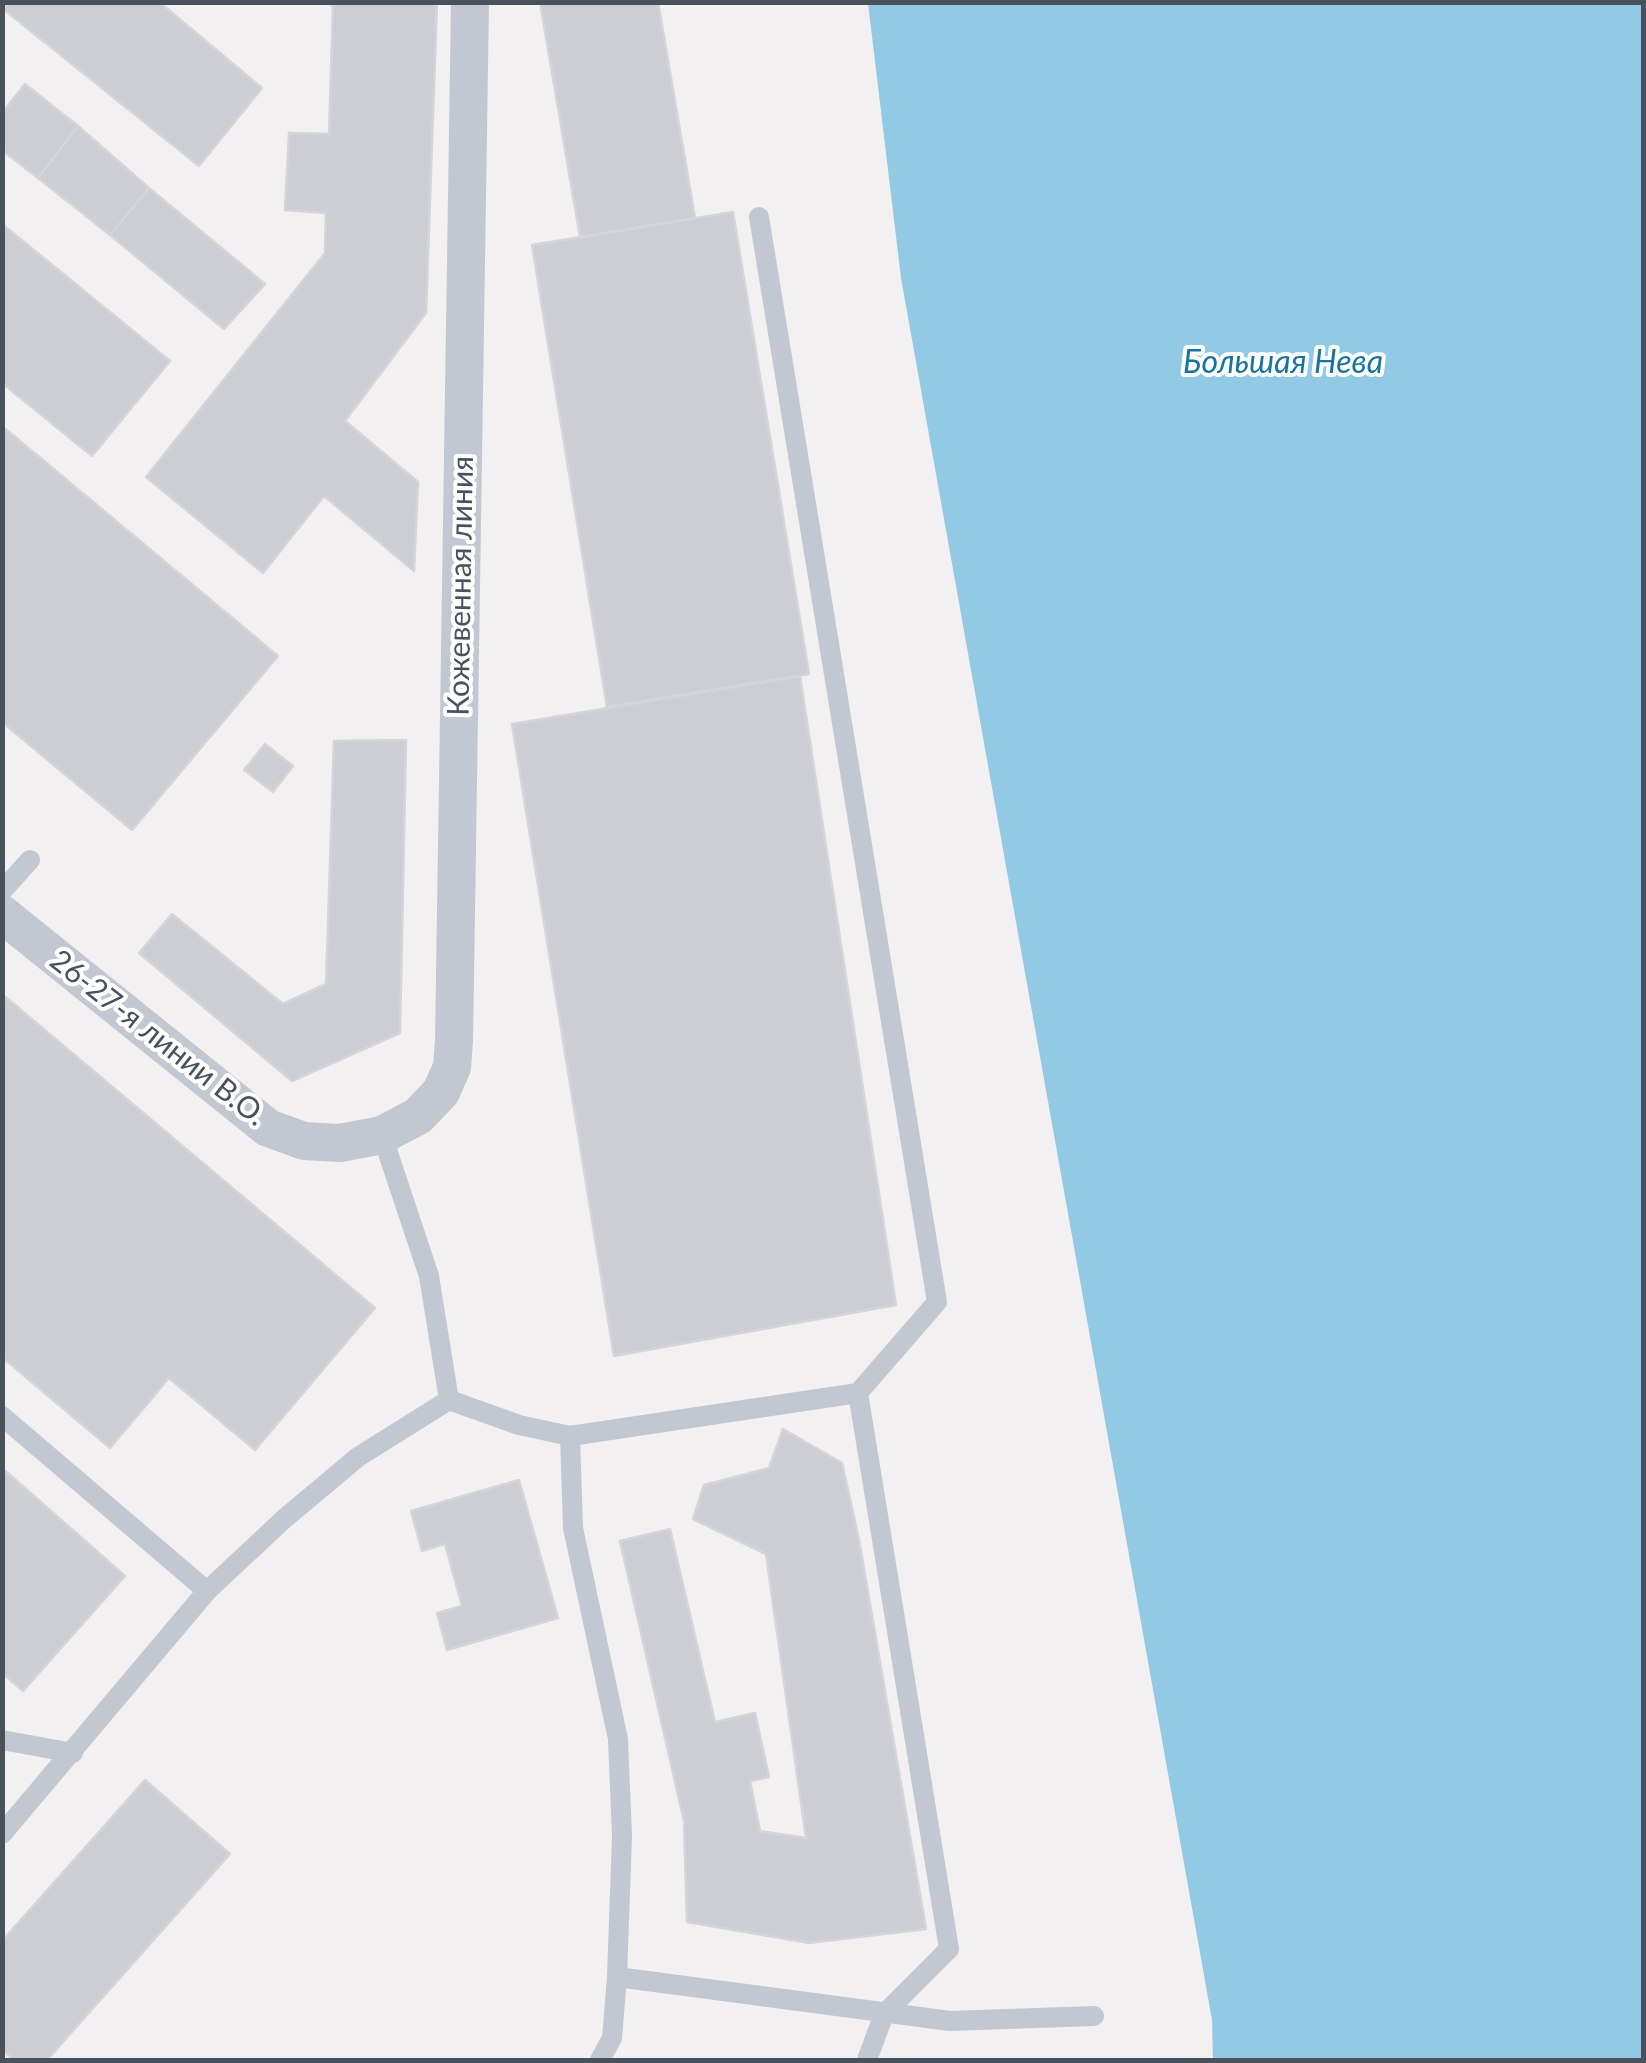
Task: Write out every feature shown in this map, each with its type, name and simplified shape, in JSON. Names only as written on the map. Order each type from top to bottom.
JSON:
[{"type":"street","name":"Кожевенная линия","points":[[382,1135],[418,1116],[442,1092],[452,1067],[470,2]]},
{"type":"street","name":"26-27-я линии В.О.","points":[[2,914],[268,1128],[304,1141],[340,1143],[382,1135]]},
{"type":"lane","points":[[449,1400],[519,1425],[570,1436],[858,1394],[937,1302],[758,217]]},
{"type":"lane","points":[[2,891],[30,860]]},
{"type":"lane","points":[[382,1135],[429,1276],[449,1400]]},
{"type":"lane","points":[[858,1394],[948,1949],[884,2014],[867,2060]]},
{"type":"lane","points":[[2,1834],[207,1591],[284,1518],[358,1457],[449,1400]]},
{"type":"lane","points":[[2,1416],[207,1591]]},
{"type":"lane","points":[[570,1436],[572,1528],[618,1740],[622,1836],[617,1976],[612,2038],[600,2060]]},
{"type":"lane","points":[[2,1740],[73,1753]]},
{"type":"lane","points":[[617,1976],[950,2020],[1094,2016]]},
{"type":"water","name":"Большая Нева","points":[[868,3],[1643,3],[1643,2060],[1213,2060],[1212,2020],[901,278]]},
{"type":"building","points":[[2,2],[159,2],[262,88],[199,166],[2,8]]},
{"type":"building","points":[[327,2],[437,2],[426,313],[345,421],[418,482],[414,571],[324,496],[263,573],[146,477],[325,253],[326,213],[285,210],[289,133],[329,134],[333,7]]},
{"type":"building","points":[[540,2],[658,2],[695,218],[580,237]]},
{"type":"building","points":[[25,84],[78,126],[38,178],[2,150],[2,113]]},
{"type":"building","points":[[78,126],[149,188],[110,235],[38,178]]},
{"type":"building","points":[[149,188],[265,284],[224,329],[110,235]]},
{"type":"building","points":[[733,212],[809,674],[607,707],[532,245]]},
{"type":"building","points":[[2,224],[170,361],[92,456],[2,383]]},
{"type":"building","points":[[2,426],[278,656],[132,830],[2,722]]},
{"type":"building","points":[[800,676],[896,1305],[614,1356],[512,724]]},
{"type":"building","points":[[406,740],[400,1033],[292,1081],[139,953],[172,914],[283,1004],[326,984],[334,741]]},
{"type":"building","points":[[265,744],[293,766],[273,792],[244,770]]},
{"type":"building","points":[[2,994],[375,1308],[255,1450],[169,1378],[110,1448],[2,1357]]},
{"type":"building","points":[[783,1429],[842,1463],[859,1540],[926,1929],[809,1943],[687,1922],[684,1821],[620,1541],[670,1529],[715,1722],[755,1713],[769,1777],[750,1781],[760,1831],[806,1838],[766,1554],[693,1519],[704,1485],[769,1468]]},
{"type":"building","points":[[2,1468],[125,1576],[23,1691],[2,1673]]},
{"type":"building","points":[[519,1480],[558,1618],[447,1650],[437,1613],[462,1606],[445,1544],[422,1551],[411,1511]]},
{"type":"building","points":[[145,1780],[230,1854],[47,2060],[15,2060],[2,2050],[2,1941]]}]
